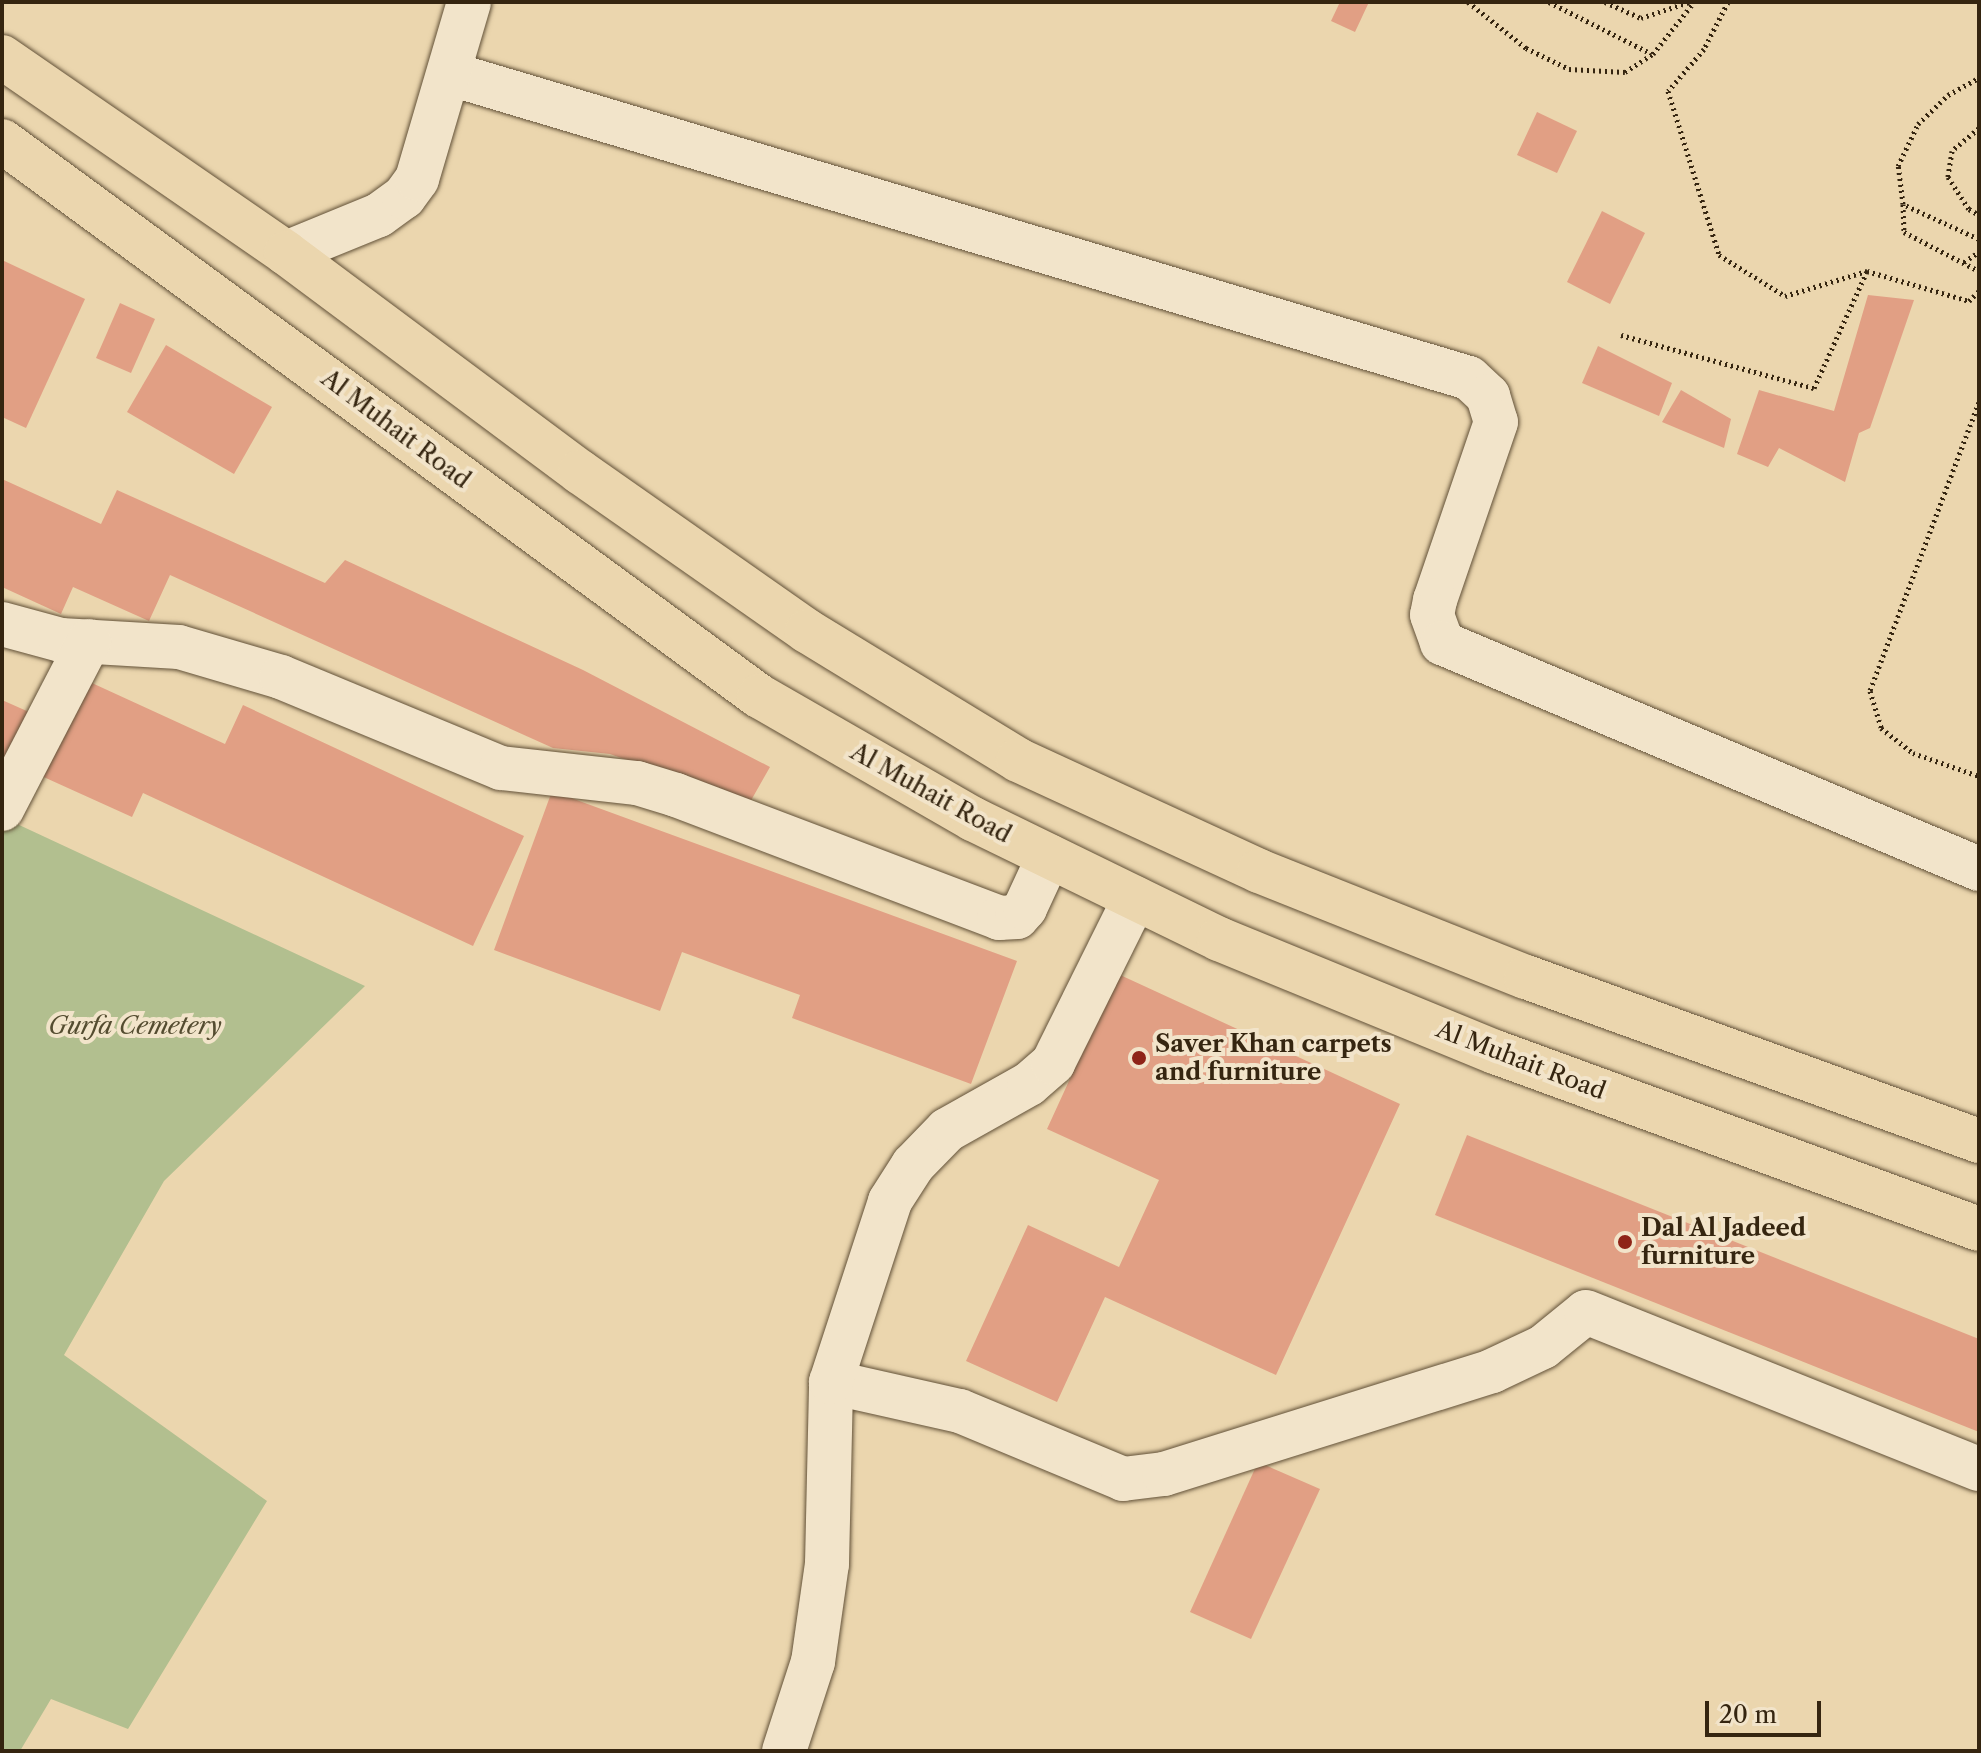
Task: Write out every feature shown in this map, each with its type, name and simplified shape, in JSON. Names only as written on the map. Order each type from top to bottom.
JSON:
[{"type":"highway","points":[[2,57],[286,253],[580,472],[807,631],[1018,760],[1274,877],[1526,977],[1979,1141]]},
{"type":"highway","name":"Al Muhait Road","points":[[2,141],[759,696],[973,819],[1219,939],[1495,1052],[1979,1229]]},
{"type":"street","points":[[286,253],[379,215],[404,197],[417,179],[451,74],[469,2]]},
{"type":"street","points":[[451,74],[1469,378],[1488,396],[1496,422],[1435,600],[1432,615],[1442,643],[1979,869]]},
{"type":"street","points":[[2,624],[61,640],[179,647],[281,677],[501,768],[637,783],[999,918],[1017,917],[1025,908],[1049,856]]},
{"type":"street","points":[[2,809],[89,641]]},
{"type":"street","points":[[784,1751],[813,1662],[827,1564],[831,1382],[890,1201],[913,1165],[947,1130],[1029,1084],[1053,1063],[1135,898]]},
{"type":"street","points":[[831,1382],[960,1411],[1123,1479],[1164,1474],[1492,1371],[1543,1347],[1586,1312],[1979,1469]]},
{"type":"path","points":[[1468,2],[1526,48],[1569,69],[1625,72],[1653,54],[1692,2]]},
{"type":"path","points":[[1549,2],[1653,54]]},
{"type":"path","points":[[1605,2],[1641,18],[1692,2]]},
{"type":"path","points":[[1728,2],[1704,49],[1668,91],[1719,255],[1785,296],[1867,271],[1969,301],[1979,301]]},
{"type":"path","points":[[1979,78],[1948,95],[1918,124],[1898,166],[1904,232],[1979,271]]},
{"type":"path","points":[[1979,128],[1952,151],[1948,177],[1969,209],[1979,215]]},
{"type":"path","points":[[1903,204],[1979,239]]},
{"type":"path","points":[[1969,209],[1979,209]]},
{"type":"path","points":[[1964,262],[1979,252]]},
{"type":"path","points":[[1621,335],[1814,388],[1867,271]]},
{"type":"path","points":[[1969,301],[1979,291]]},
{"type":"path","points":[[1979,402],[1870,691],[1881,728],[1913,753],[1979,776]]},
{"type":"green space","name":"Gurfa Cemetery","points":[[2,817],[365,986],[164,1181],[64,1355],[267,1501],[128,1729],[51,1699],[20,1751],[2,1751]]},
{"type":"building","points":[[1340,2],[1369,2],[1355,32],[1331,21]]},
{"type":"building","points":[[1537,112],[1577,131],[1557,173],[1517,155]]},
{"type":"building","points":[[1602,211],[1645,233],[1610,304],[1567,282]]},
{"type":"building","points":[[2,260],[85,299],[26,428],[2,417]]},
{"type":"building","points":[[1868,295],[1914,300],[1870,428],[1859,433],[1845,482],[1779,448],[1768,467],[1737,454],[1759,390],[1834,411]]},
{"type":"building","points":[[120,303],[155,319],[131,373],[96,358]]},
{"type":"building","points":[[166,345],[272,407],[234,474],[127,412]]},
{"type":"building","points":[[1598,346],[1672,383],[1659,416],[1582,383]]},
{"type":"building","points":[[1681,390],[1731,419],[1724,448],[1662,422]]},
{"type":"building","points":[[2,479],[101,524],[117,490],[325,583],[345,560],[583,670],[770,767],[749,804],[610,754],[553,748],[170,575],[149,621],[73,587],[61,614],[2,587]]},
{"type":"building","points":[[81,678],[225,744],[243,705],[524,836],[473,946],[143,793],[132,817],[37,774]]},
{"type":"building","points":[[2,700],[29,712],[2,774]]},
{"type":"building","points":[[552,791],[1017,961],[971,1084],[792,1018],[800,995],[682,952],[660,1011],[494,950]]},
{"type":"building","points":[[1118,974],[1400,1104],[1276,1375],[1105,1297],[1057,1402],[966,1361],[1028,1225],[1119,1267],[1159,1180],[1047,1129]]},
{"type":"building","points":[[1467,1135],[1979,1339],[1979,1432],[1435,1215]]},
{"type":"building","points":[[1258,1462],[1320,1489],[1251,1639],[1190,1612]]},
{"type":"place","name":"Saver Khan carpets and furniture","points":[[1139,1058]]},
{"type":"place","name":"Dal Al Jadeed furniture","points":[[1625,1242]]}]
